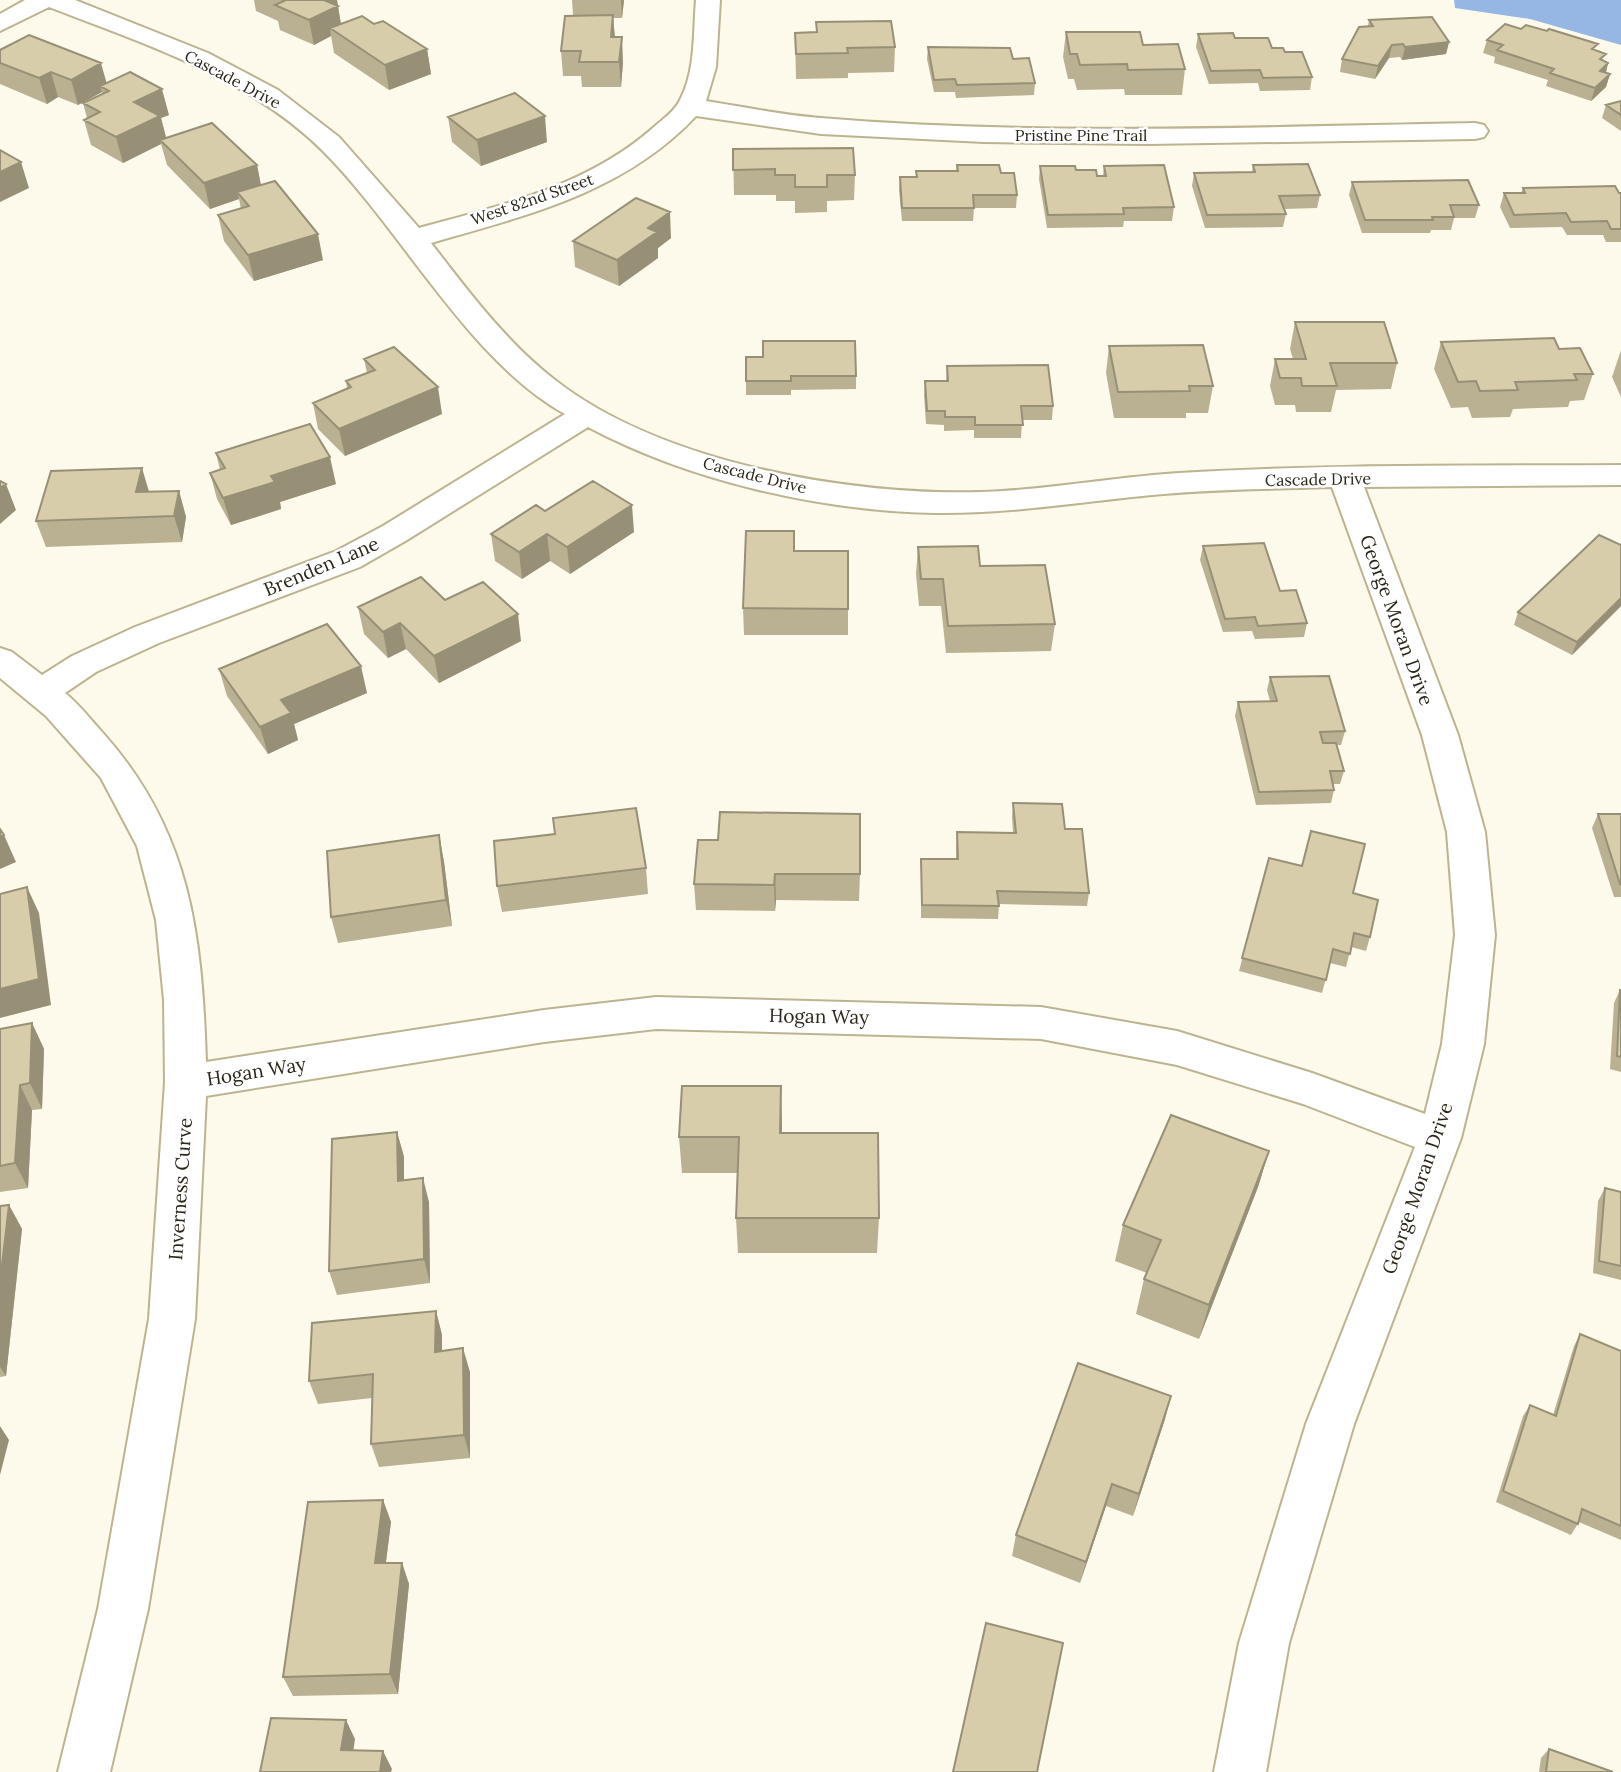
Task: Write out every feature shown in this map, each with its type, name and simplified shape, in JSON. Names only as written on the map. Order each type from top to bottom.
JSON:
[{"type":"street","points":[[0,23],[43,0]]},
{"type":"street","name":"Cascade Drive","points":[[53,0],[234,75],[284,105],[328,141],[365,181],[489,333],[524,370],[570,406],[627,436],[693,460],[783,485],[880,499],[980,502],[1174,483],[1621,475]]},
{"type":"street","name":"West 82nd Street","points":[[412,239],[537,202],[583,185],[623,164],[659,139],[690,107],[698,89],[708,0]]},
{"type":"street","name":"Pristine Pine Trail","points":[[690,107],[818,126],[896,131],[1081,136],[1475,131]]},
{"type":"street","name":"Brenden Lane","points":[[41,692],[84,664],[147,635],[348,559],[395,533],[587,414]]},
{"type":"street","name":"George Moran Drive","points":[[1240,1772],[1264,1643],[1330,1424],[1440,1138],[1463,1044],[1475,935],[1466,832],[1440,735],[1345,479]]},
{"type":"street","name":"Inverness Curve","points":[[0,660],[59,707],[115,770],[156,846],[176,920],[184,1000],[186,1082],[172,1319],[123,1609],[84,1772]]},
{"type":"street","name":"Hogan Way","points":[[186,1082],[544,1026],[656,1013],[1027,1022],[1177,1048],[1312,1090],[1440,1138]]},
{"type":"water","points":[[1454,0],[1621,0],[1621,45],[1530,19],[1455,8]]},
{"type":"building","points":[[282,0],[324,0],[338,6],[309,20],[275,5],[284,1]]},
{"type":"building","points":[[613,15],[611,37],[622,37],[619,62],[579,62],[581,51],[561,51],[565,16]]},
{"type":"building","points":[[362,16],[374,24],[383,21],[427,49],[385,65],[330,28]]},
{"type":"building","points":[[1432,17],[1449,42],[1405,47],[1403,44],[1392,45],[1378,66],[1342,59],[1359,27],[1373,26],[1369,20]]},
{"type":"building","points":[[891,21],[895,47],[847,48],[848,53],[796,54],[795,33],[817,32],[816,22]]},
{"type":"building","points":[[1505,24],[1521,29],[1526,25],[1547,31],[1549,29],[1598,44],[1592,49],[1606,54],[1600,59],[1608,63],[1600,71],[1610,74],[1595,88],[1550,73],[1554,69],[1497,50],[1503,45],[1487,40]]},
{"type":"building","points":[[1066,32],[1140,32],[1143,45],[1178,44],[1185,69],[1128,70],[1127,64],[1080,65],[1077,54],[1070,54]]},
{"type":"building","points":[[1233,33],[1235,38],[1268,38],[1272,48],[1283,48],[1285,52],[1302,52],[1312,77],[1263,78],[1260,70],[1211,71],[1198,34]]},
{"type":"building","points":[[29,35],[101,63],[71,80],[51,72],[39,78],[0,63],[0,50]]},
{"type":"building","points":[[928,47],[1010,48],[1013,59],[1029,58],[1035,83],[957,85],[955,79],[934,80]]},
{"type":"building","points":[[130,72],[162,89],[134,102],[160,116],[116,137],[84,120],[100,112],[83,103],[109,91],[100,86]]},
{"type":"building","points":[[515,93],[545,116],[477,140],[448,117]]},
{"type":"building","points":[[1621,101],[1621,115],[1606,105]]},
{"type":"building","points":[[212,123],[257,165],[204,183],[160,140]]},
{"type":"building","points":[[853,148],[855,175],[827,175],[827,187],[795,187],[795,175],[775,175],[775,169],[733,170],[733,149]]},
{"type":"building","points":[[0,150],[21,162],[0,172]]},
{"type":"building","points":[[1308,164],[1320,195],[1279,196],[1286,214],[1207,215],[1194,173],[1255,172],[1253,165]]},
{"type":"building","points":[[957,165],[999,165],[1001,173],[1014,173],[1017,195],[973,195],[974,208],[902,208],[900,177],[917,177],[916,171],[958,171]]},
{"type":"building","points":[[1164,165],[1174,207],[1123,208],[1124,214],[1048,215],[1040,166],[1075,166],[1076,170],[1096,170],[1097,176],[1106,176],[1104,166]]},
{"type":"building","points":[[1468,180],[1479,205],[1450,205],[1454,217],[1432,217],[1433,220],[1365,220],[1352,182]]},
{"type":"building","points":[[275,181],[318,234],[248,255],[218,215],[249,206],[237,192]]},
{"type":"building","points":[[1615,186],[1621,193],[1621,229],[1611,229],[1607,221],[1571,222],[1566,213],[1514,215],[1504,193],[1525,193],[1523,188]]},
{"type":"building","points":[[636,198],[670,212],[648,228],[657,232],[617,260],[573,241]]},
{"type":"building","points":[[1295,322],[1384,322],[1397,363],[1330,363],[1337,386],[1302,386],[1301,378],[1280,378],[1275,359],[1306,359]]},
{"type":"building","points":[[1554,338],[1559,349],[1580,348],[1593,374],[1574,374],[1577,380],[1515,382],[1518,390],[1480,391],[1476,381],[1458,382],[1441,342]]},
{"type":"building","points":[[763,341],[855,341],[856,376],[791,376],[791,381],[746,381],[746,357],[763,357]]},
{"type":"building","points":[[1203,345],[1213,386],[1189,386],[1190,391],[1118,392],[1109,346]]},
{"type":"building","points":[[394,347],[438,387],[339,429],[313,403],[351,387],[346,381],[375,370],[364,359]]},
{"type":"building","points":[[1048,365],[1053,406],[1021,406],[1023,425],[975,425],[975,417],[945,417],[945,411],[927,411],[925,381],[948,381],[947,366]]},
{"type":"building","points":[[310,424],[330,457],[271,476],[275,482],[223,498],[210,473],[225,468],[216,453]]},
{"type":"building","points":[[142,468],[136,492],[179,491],[174,516],[36,521],[51,471]]},
{"type":"building","points":[[593,481],[632,505],[567,547],[547,534],[519,552],[491,534],[536,505],[545,511]]},
{"type":"building","points":[[746,531],[794,531],[794,551],[848,551],[848,609],[743,608]]},
{"type":"building","points":[[1599,535],[1621,545],[1621,598],[1577,642],[1518,612]]},
{"type":"building","points":[[1264,543],[1280,591],[1296,590],[1307,623],[1258,626],[1255,617],[1225,619],[1203,546]]},
{"type":"building","points":[[978,546],[980,566],[1045,565],[1055,624],[948,626],[943,579],[921,579],[918,547]]},
{"type":"building","points":[[421,577],[445,600],[483,582],[518,614],[434,656],[400,623],[383,632],[358,607]]},
{"type":"building","points":[[327,624],[361,666],[281,700],[291,713],[260,727],[219,669]]},
{"type":"building","points":[[1329,676],[1345,731],[1320,732],[1323,743],[1336,743],[1344,771],[1330,771],[1334,790],[1259,792],[1238,702],[1277,701],[1270,677]]},
{"type":"building","points":[[1013,803],[1062,804],[1065,829],[1082,829],[1089,893],[997,891],[999,906],[922,905],[921,859],[958,859],[957,832],[1016,833]]},
{"type":"building","points":[[636,808],[646,868],[497,886],[494,841],[555,834],[553,818]]},
{"type":"building","points":[[720,812],[860,814],[860,874],[775,874],[774,885],[694,884],[698,840],[718,840]]},
{"type":"building","points":[[1598,814],[1621,814],[1621,884],[1620,884]]},
{"type":"building","points":[[1311,831],[1365,844],[1353,893],[1378,900],[1370,937],[1354,933],[1350,954],[1333,949],[1326,980],[1242,958],[1269,858],[1302,866]]},
{"type":"building","points":[[439,835],[446,900],[331,917],[327,851]]},
{"type":"building","points":[[27,887],[39,979],[0,989],[0,894]]},
{"type":"building","points":[[1621,990],[1621,1057],[1617,1056]]},
{"type":"building","points":[[32,1023],[30,1083],[20,1085],[15,1163],[0,1166],[0,1029]]},
{"type":"building","points":[[682,1086],[781,1086],[780,1133],[878,1133],[879,1218],[736,1218],[739,1137],[679,1137]]},
{"type":"building","points":[[1171,1115],[1269,1151],[1209,1305],[1144,1279],[1161,1240],[1123,1225]]},
{"type":"building","points":[[397,1132],[398,1181],[423,1178],[424,1259],[329,1271],[332,1139]]},
{"type":"building","points":[[1605,1188],[1621,1192],[1621,1266],[1599,1261]]},
{"type":"building","points":[[9,1205],[0,1282],[0,1206]]},
{"type":"building","points":[[436,1311],[435,1352],[463,1348],[464,1435],[371,1444],[373,1374],[309,1381],[312,1323]]},
{"type":"building","points":[[1580,1334],[1621,1351],[1621,1526],[1582,1509],[1578,1524],[1503,1491],[1530,1405],[1556,1416]]},
{"type":"building","points":[[1078,1363],[1171,1396],[1139,1494],[1112,1484],[1086,1562],[1016,1535]]},
{"type":"building","points":[[383,1500],[375,1563],[402,1563],[390,1674],[283,1677],[308,1502]]},
{"type":"building","points":[[986,1623],[1063,1643],[1037,1772],[953,1772]]},
{"type":"building","points":[[271,1718],[346,1720],[341,1750],[383,1751],[380,1772],[260,1772]]},
{"type":"building","points":[[1549,1749],[1613,1772],[1546,1772]]}]
